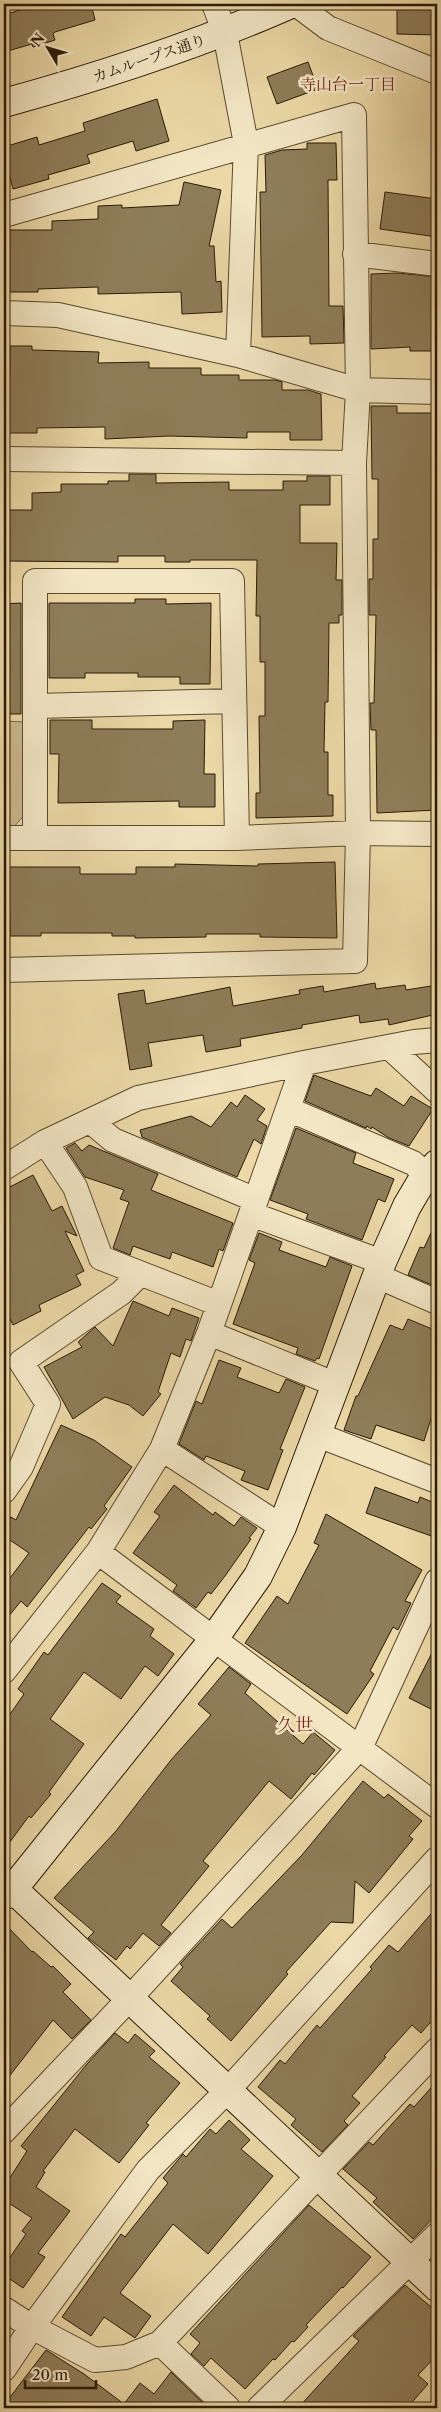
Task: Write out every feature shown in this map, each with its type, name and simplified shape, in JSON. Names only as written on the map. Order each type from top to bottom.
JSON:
[{"type":"street","points":[[214,4],[225,33],[246,144],[238,355]]},
{"type":"street","name":"カムループス通り","points":[[4,103],[85,80],[225,33],[291,4]]},
{"type":"street","points":[[296,4],[328,28],[437,72]]},
{"type":"street","points":[[4,215],[246,144],[354,115],[358,390],[354,462],[358,833],[355,961],[4,970]]},
{"type":"street","points":[[355,254],[437,264]]},
{"type":"street","points":[[4,313],[58,315],[238,355],[358,390],[437,392]]},
{"type":"street","points":[[4,459],[354,462]]},
{"type":"street","points":[[35,838],[35,580],[232,581],[237,838]]},
{"type":"street","points":[[35,706],[234,702]]},
{"type":"street","points":[[4,838],[237,838],[358,833],[437,834]]},
{"type":"street","points":[[4,1168],[45,1142],[138,1098],[304,1062],[437,1040]]},
{"type":"street","points":[[389,1047],[437,1091]]},
{"type":"street","points":[[5,1665],[98,1552],[162,1449],[209,1333],[304,1062]]},
{"type":"street","points":[[288,1109],[413,1163],[431,1176],[407,1206],[380,1269],[282,1527],[258,1576],[213,1640],[8,1892],[130,1998],[437,2287]]},
{"type":"street","points":[[90,1121],[112,1140],[380,1269],[437,1302]]},
{"type":"street","points":[[45,1142],[75,1187],[101,1258],[219,1304]]},
{"type":"street","points":[[4,1490],[21,1467],[48,1404],[22,1362],[121,1293],[140,1274]]},
{"type":"street","points":[[209,1333],[337,1385]]},
{"type":"street","points":[[318,1435],[437,1481]]},
{"type":"street","points":[[162,1449],[282,1527]]},
{"type":"street","points":[[98,1552],[213,1640],[360,1746],[437,1806]]},
{"type":"street","points":[[4,2132],[130,1998],[360,1746],[437,1581]]},
{"type":"street","points":[[4,2369],[32,2327],[148,2170],[228,2090],[437,1859]]},
{"type":"street","points":[[4,2309],[32,2327],[95,2360],[126,2357],[160,2343],[437,2050]]},
{"type":"street","points":[[259,2408],[437,2235]]},
{"type":"street","points":[[160,2343],[228,2408]]},
{"type":"shaded area","points":[[4,721],[25,722],[25,814],[13,828],[4,828]]},
{"type":"building","points":[[39,4],[91,4],[95,20],[55,32],[53,34],[55,40],[33,47],[32,44],[4,52],[4,15]]},
{"type":"building","points":[[397,4],[437,4],[437,35],[397,34]]},
{"type":"building","points":[[308,62],[318,89],[277,104],[267,77]]},
{"type":"building","points":[[157,99],[169,141],[136,151],[133,141],[87,155],[90,163],[48,175],[49,179],[13,189],[4,156],[4,147],[37,137],[39,145],[85,131],[83,123]]},
{"type":"building","points":[[307,143],[336,143],[337,180],[328,180],[329,306],[343,306],[344,343],[310,344],[310,336],[262,337],[260,192],[266,192],[265,155],[282,150],[307,149]]},
{"type":"building","points":[[184,182],[221,190],[209,246],[214,246],[216,282],[221,281],[222,312],[182,314],[181,292],[98,294],[98,287],[38,289],[38,292],[4,292],[4,230],[52,230],[52,221],[98,219],[98,206],[122,205],[122,208],[179,205]]},
{"type":"building","points":[[385,192],[437,199],[437,237],[380,229]]},
{"type":"building","points":[[398,273],[437,277],[437,351],[410,351],[410,347],[371,349],[371,274]]},
{"type":"building","points":[[10,346],[32,346],[32,350],[99,352],[98,363],[149,362],[149,368],[201,368],[201,375],[239,375],[239,380],[275,380],[282,382],[282,390],[308,390],[321,394],[322,440],[290,440],[290,432],[247,432],[247,438],[169,436],[105,439],[105,427],[37,428],[37,433],[4,433],[4,412],[9,412]]},
{"type":"building","points":[[371,406],[397,406],[397,413],[437,413],[437,810],[377,813],[376,730],[371,730],[370,703],[374,703],[376,615],[369,615],[369,579],[373,579],[373,539],[378,539],[378,479],[372,479]]},
{"type":"building","points":[[129,474],[156,474],[156,483],[229,482],[229,490],[283,490],[283,481],[307,481],[307,476],[330,476],[330,505],[300,505],[300,543],[337,543],[336,580],[342,580],[342,615],[339,615],[339,623],[329,623],[328,702],[325,702],[324,752],[328,752],[328,795],[333,795],[333,816],[256,818],[256,793],[260,793],[259,716],[265,716],[265,662],[260,662],[260,616],[256,616],[257,560],[165,562],[165,556],[118,556],[118,562],[4,561],[4,510],[32,510],[32,493],[61,492],[61,484],[108,484],[108,481],[129,481]]},
{"type":"building","points":[[135,599],[166,599],[166,604],[211,603],[210,684],[180,684],[180,677],[138,677],[138,673],[85,673],[85,678],[49,678],[49,603],[135,603]]},
{"type":"building","points":[[21,603],[21,714],[4,714],[4,604]]},
{"type":"building","points":[[50,720],[92,720],[92,729],[173,729],[173,721],[205,720],[204,774],[215,774],[215,807],[179,807],[179,801],[58,803],[59,754],[50,754]]},
{"type":"building","points":[[335,862],[337,938],[260,937],[260,934],[206,934],[206,937],[135,938],[135,936],[112,936],[112,933],[41,933],[41,936],[10,936],[9,867],[80,867],[80,874],[136,874],[136,867],[175,867],[175,864],[258,866],[258,864]]},
{"type":"building","points":[[375,983],[376,989],[405,985],[406,990],[437,985],[437,1014],[389,1025],[388,1019],[360,1023],[359,1015],[240,1039],[241,1046],[206,1052],[203,1035],[148,1043],[152,1066],[130,1070],[118,994],[144,990],[146,1004],[230,987],[233,1006],[300,994],[299,990],[323,986],[324,992]]},
{"type":"building","points":[[314,1075],[371,1096],[376,1088],[404,1106],[411,1096],[433,1109],[409,1146],[389,1138],[372,1127],[371,1129],[367,1126],[366,1128],[305,1101]]},
{"type":"building","points":[[245,1095],[265,1109],[257,1120],[267,1126],[261,1144],[254,1139],[237,1177],[142,1137],[140,1130],[191,1116],[211,1127],[231,1102],[237,1107]]},
{"type":"building","points":[[296,1128],[356,1153],[353,1163],[394,1179],[385,1202],[378,1199],[362,1240],[306,1219],[308,1214],[270,1200]]},
{"type":"building","points":[[75,1143],[82,1151],[89,1145],[158,1174],[151,1190],[233,1223],[223,1251],[219,1249],[213,1267],[172,1252],[170,1259],[133,1246],[130,1255],[113,1248],[129,1202],[120,1199],[124,1190],[85,1177],[66,1148]]},
{"type":"building","points":[[33,1175],[52,1211],[62,1206],[77,1236],[65,1231],[84,1271],[76,1275],[81,1285],[39,1305],[41,1311],[13,1325],[4,1306],[4,1190]]},
{"type":"building","points":[[437,1220],[437,1287],[408,1275],[420,1247],[424,1248]]},
{"type":"building","points":[[259,1233],[282,1242],[279,1250],[326,1267],[330,1257],[352,1266],[319,1359],[317,1358],[315,1361],[296,1354],[298,1348],[233,1324],[255,1263],[249,1260]]},
{"type":"building","points":[[133,1301],[169,1316],[172,1308],[199,1318],[191,1341],[186,1339],[180,1357],[171,1353],[158,1392],[161,1394],[143,1416],[129,1405],[105,1397],[73,1419],[44,1367],[82,1347],[78,1342],[95,1327],[113,1346]]},
{"type":"building","points":[[408,1319],[437,1331],[437,1400],[424,1441],[376,1425],[371,1439],[344,1430],[356,1396],[358,1396],[390,1325],[403,1330]]},
{"type":"building","points":[[219,1360],[241,1368],[237,1377],[279,1393],[286,1379],[305,1387],[280,1449],[283,1450],[268,1490],[241,1480],[245,1471],[206,1456],[204,1460],[179,1444],[196,1401],[202,1404]]},
{"type":"building","points":[[61,1425],[94,1440],[132,1467],[104,1506],[107,1509],[91,1529],[89,1527],[27,1607],[21,1601],[4,1622],[4,1586],[29,1553],[4,1536],[4,1528],[11,1517],[16,1520]]},
{"type":"building","points":[[174,1485],[213,1515],[215,1512],[234,1526],[241,1517],[257,1528],[225,1576],[211,1594],[208,1592],[196,1608],[173,1591],[177,1585],[133,1553],[160,1516],[154,1512]]},
{"type":"building","points":[[375,1487],[418,1503],[420,1497],[437,1504],[437,1538],[366,1513]]},
{"type":"building","points":[[326,1514],[422,1570],[405,1601],[411,1603],[398,1630],[393,1627],[370,1671],[374,1674],[347,1714],[245,1643],[277,1596],[288,1604],[319,1545],[314,1543]]},
{"type":"building","points":[[102,1583],[121,1596],[116,1602],[154,1629],[150,1636],[174,1654],[158,1676],[145,1666],[121,1699],[84,1672],[50,1719],[84,1744],[49,1792],[51,1794],[31,1818],[29,1816],[4,1850],[4,1723],[24,1694],[18,1689],[44,1652],[48,1655]]},
{"type":"building","points":[[437,1643],[437,1712],[409,1698]]},
{"type":"building","points":[[229,1667],[251,1684],[245,1693],[303,1744],[313,1732],[335,1750],[314,1775],[312,1773],[291,1799],[269,1781],[203,1861],[209,1866],[161,1925],[171,1933],[159,1946],[143,1933],[130,1949],[127,1946],[116,1960],[88,1938],[94,1932],[54,1898],[116,1831],[171,1760],[211,1715],[198,1704]]},
{"type":"building","points":[[363,1781],[384,1798],[388,1794],[422,1821],[409,1836],[413,1839],[369,1893],[355,1881],[353,1923],[331,1922],[286,1972],[288,1974],[231,2041],[207,2019],[210,2016],[171,1981],[183,1967],[180,1964],[222,1919],[232,1928],[302,1855]]},
{"type":"building","points":[[437,1907],[437,2015],[421,2033],[412,2025],[384,2056],[386,2057],[352,2096],[360,2103],[344,2121],[348,2125],[322,2152],[291,2125],[296,2119],[258,2087],[280,2060],[285,2064],[317,2025],[320,2028],[372,1969],[370,1967],[389,1945],[398,1952]]},
{"type":"building","points":[[4,1923],[32,1952],[51,1967],[53,1966],[71,1984],[63,1992],[91,2020],[72,2039],[53,2020],[4,2083]]},
{"type":"building","points":[[115,2033],[128,2043],[135,2034],[155,2051],[149,2057],[180,2083],[146,2123],[149,2125],[119,2163],[75,2129],[43,2171],[45,2172],[36,2187],[70,2211],[38,2253],[45,2257],[23,2288],[4,2275],[4,2266],[26,2234],[22,2231],[32,2218],[4,2200],[4,2187],[27,2151],[21,2146],[87,2064]]},
{"type":"building","points":[[437,2081],[437,2214],[413,2239],[373,2202],[377,2198],[343,2169],[369,2142],[373,2145],[410,2104],[414,2107]]},
{"type":"building","points":[[229,2120],[250,2140],[241,2149],[273,2176],[208,2254],[173,2224],[120,2293],[151,2316],[135,2338],[104,2317],[91,2336],[62,2317],[121,2234],[125,2237],[168,2183],[163,2178],[183,2154],[186,2157],[210,2129],[216,2134]]},
{"type":"building","points":[[309,2205],[371,2257],[306,2325],[308,2327],[294,2342],[292,2341],[275,2360],[273,2359],[245,2389],[211,2358],[204,2366],[191,2354],[200,2343],[190,2334]]},
{"type":"building","points":[[405,2285],[437,2312],[437,2355],[418,2375],[428,2384],[407,2408],[298,2408],[359,2341],[353,2336]]},
{"type":"building","points":[[46,2350],[84,2374],[124,2404],[140,2383],[154,2394],[171,2372],[208,2408],[4,2408],[4,2405]]},
{"type":"district","name":"寺山台一丁目","points":[[348,84]]},
{"type":"district","name":"久世","points":[[295,1725]]}]
